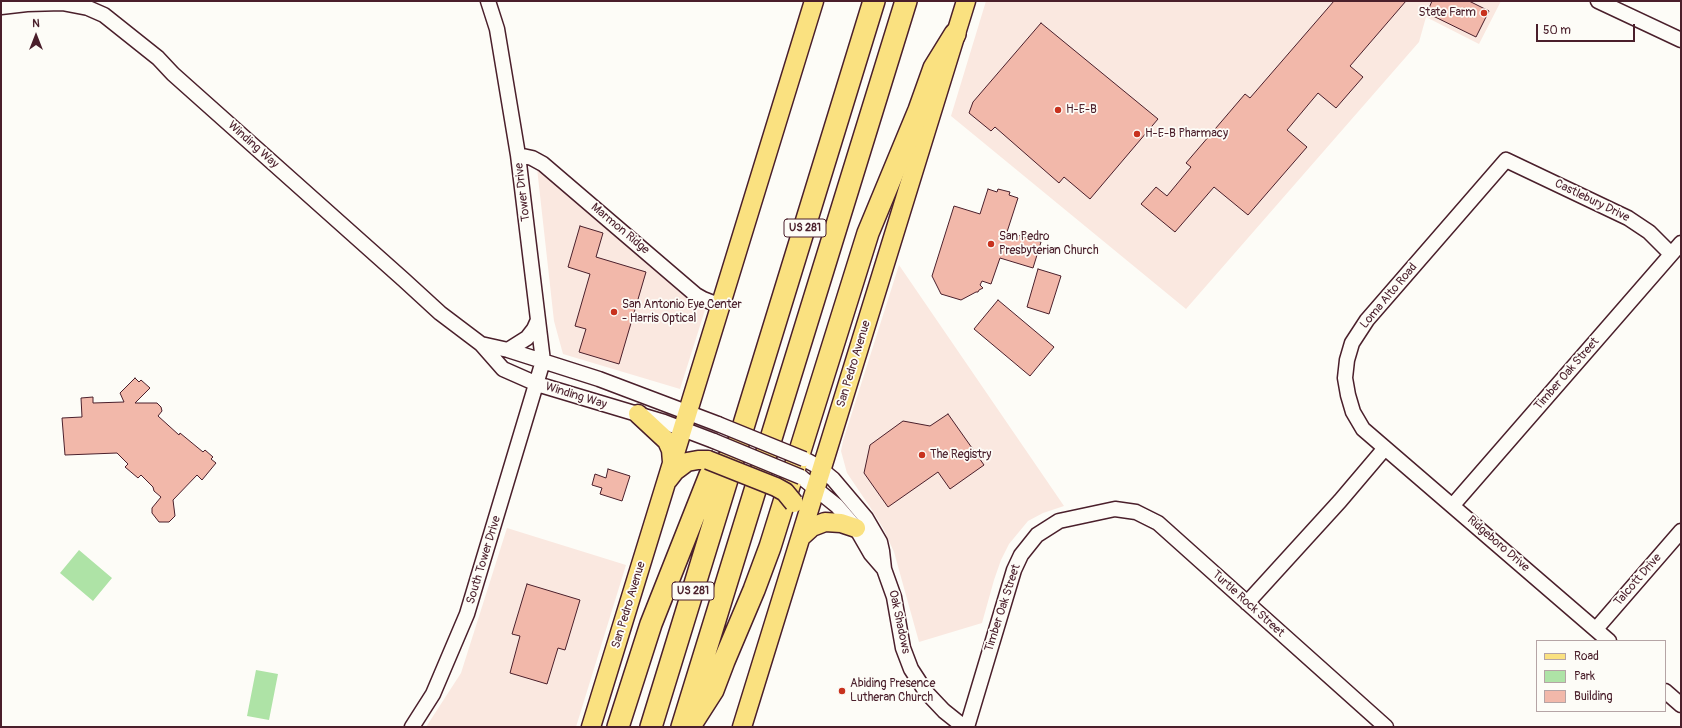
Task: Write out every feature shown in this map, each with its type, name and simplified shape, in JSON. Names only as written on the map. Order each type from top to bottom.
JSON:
[{"type":"highway","name":"US 281","points":[[651,727],[874,1]]},
{"type":"highway","name":"US 281","points":[[682,727],[906,1]]},
{"type":"highway","points":[[690,727],[713,690],[754,590],[772,539],[868,233],[919,110],[934,68],[955,34]]},
{"type":"highway","points":[[618,727],[651,624],[710,475],[735,454]]},
{"type":"main road","name":"San Pedro Avenue","points":[[591,727],[814,1]]},
{"type":"main road","name":"San Pedro Avenue","points":[[742,727],[966,1]]},
{"type":"main road","points":[[638,414],[670,445],[672,462]]},
{"type":"main road","points":[[666,482],[675,471],[687,462],[708,460],[776,487],[788,495],[799,513],[802,534]]},
{"type":"main road","points":[[802,534],[812,526],[825,522],[841,523],[856,528]]},
{"type":"street","name":"Tower Drive","points":[[488,1],[497,29],[518,155],[543,361],[537,384]]},
{"type":"street","points":[[1598,1],[1681,40]]},
{"type":"street","name":"Winding Way","points":[[1,7],[62,2],[88,8],[104,15],[158,58],[173,74],[440,313],[481,344],[503,368],[537,384],[617,409],[638,414],[685,421]]},
{"type":"street","name":"Marmon Ridge","points":[[518,155],[532,158],[543,164],[696,295],[703,300],[721,306]]},
{"type":"street","name":"Castlebury Drive","points":[[1506,160],[1628,218],[1649,232],[1671,254]]},
{"type":"street","name":"Loma Alto Road","points":[[1385,448],[1364,429],[1353,412],[1345,378],[1347,360],[1352,342],[1366,320],[1506,160]]},
{"type":"street","name":"Timber Oak Street","points":[[1453,505],[1681,243]]},
{"type":"street","points":[[508,350],[527,338],[534,329],[538,320]]},
{"type":"street","name":"Winding Way","points":[[481,344],[508,350],[600,379],[623,388],[685,421]]},
{"type":"street","name":"South Tower Drive","points":[[412,727],[433,694],[467,614],[537,384]]},
{"type":"street","points":[[617,409],[623,388]]},
{"type":"street","name":"Oak Shadows","points":[[685,421],[718,424],[804,459],[822,470],[838,484],[866,518],[880,542],[884,569],[894,597],[905,654],[911,669],[926,692],[944,711],[965,727]]},
{"type":"street","name":"Oak Shadows","points":[[685,421],[714,441],[801,477],[816,488],[837,506],[856,528],[871,554],[884,569]]},
{"type":"street","points":[[1247,603],[1385,448]]},
{"type":"street","name":"Ridgeboro Drive","points":[[1385,448],[1608,640]]},
{"type":"street","name":"Turtle Rock Street","points":[[1098,512],[1115,509],[1136,512],[1158,523],[1386,727]]},
{"type":"street","name":"Timber Oak Street","points":[[965,727],[1014,570],[1021,555],[1037,535],[1059,521],[1098,512]]},
{"type":"street","name":"Talcott Drive","points":[[1596,629],[1681,531]]},
{"type":"street","points":[[1666,692],[1681,705]]},
{"type":"shaded area","points":[[986,1],[1501,1],[1479,44],[1426,17],[1419,42],[1186,309],[951,116]]},
{"type":"shaded area","points":[[537,168],[705,310],[680,389],[563,354],[554,321]]},
{"type":"shaded area","points":[[899,265],[1064,506],[1043,513],[1028,521],[1009,544],[1001,560],[994,580],[982,623],[919,642],[894,552],[883,528],[847,473],[841,451]]},
{"type":"shaded area","points":[[507,528],[626,565],[576,727],[426,727],[461,673]]},
{"type":"green space","points":[[79,550],[112,578],[93,601],[60,573]]},
{"type":"green space","points":[[256,670],[278,674],[269,720],[247,716]]},
{"type":"building","points":[[1334,1],[1406,1],[1350,66],[1363,77],[1336,108],[1318,93],[1287,130],[1307,147],[1248,215],[1214,187],[1175,232],[1141,204],[1156,187],[1167,196],[1191,167],[1186,163],[1245,94],[1250,98]]},
{"type":"building","points":[[1432,1],[1469,1],[1489,11],[1476,37],[1427,13]]},
{"type":"building","name":"H-E-B","points":[[1041,23],[1158,119],[1090,199],[1064,177],[1059,183],[995,127],[991,131],[969,113],[973,102]]},
{"type":"building","name":"San Pedro Presbyterian Church","points":[[988,189],[997,192],[998,189],[1010,192],[1009,195],[1018,198],[1007,232],[1041,242],[1033,268],[1000,258],[991,284],[982,281],[980,285],[983,288],[978,292],[961,300],[941,294],[932,276],[954,206],[980,214]]},
{"type":"building","points":[[580,226],[603,233],[596,257],[646,272],[619,364],[579,352],[586,329],[575,326],[590,274],[568,267]]},
{"type":"building","name":"San Pedro Presbyterian Church","points":[[1038,269],[1061,276],[1049,314],[1027,307]]},
{"type":"building","points":[[998,300],[1054,347],[1030,376],[974,329]]},
{"type":"building","points":[[135,378],[139,382],[141,380],[150,388],[135,403],[157,403],[161,407],[162,411],[158,416],[179,435],[180,433],[203,452],[205,450],[213,457],[211,459],[216,463],[202,480],[197,475],[173,500],[175,516],[169,522],[159,522],[152,513],[152,508],[161,497],[141,475],[138,478],[125,467],[128,464],[117,453],[65,455],[62,418],[82,417],[81,398],[93,397],[93,403],[124,402],[120,393]]},
{"type":"building","name":"The Registry","points":[[948,414],[984,465],[950,489],[938,472],[888,507],[864,473],[870,445],[903,421],[930,426]]},
{"type":"building","points":[[608,469],[630,476],[622,501],[600,494],[602,488],[592,485],[595,474],[606,478]]},
{"type":"building","points":[[527,584],[580,600],[565,650],[558,648],[547,684],[510,673],[520,636],[512,634]]},
{"type":"place","name":"State Farm","points":[[1484,13]]},
{"type":"place","name":"H-E-B","points":[[1058,110]]},
{"type":"place","name":"H-E-B Pharmacy","points":[[1137,134]]},
{"type":"place","name":"San Pedro Presbyterian Church","points":[[991,244]]},
{"type":"place","name":"San Antonio Eye Center - Harris Optical","points":[[614,312]]},
{"type":"place","name":"The Registry","points":[[922,455]]},
{"type":"place","name":"Abiding Presence Lutheran Church","points":[[842,691]]}]
